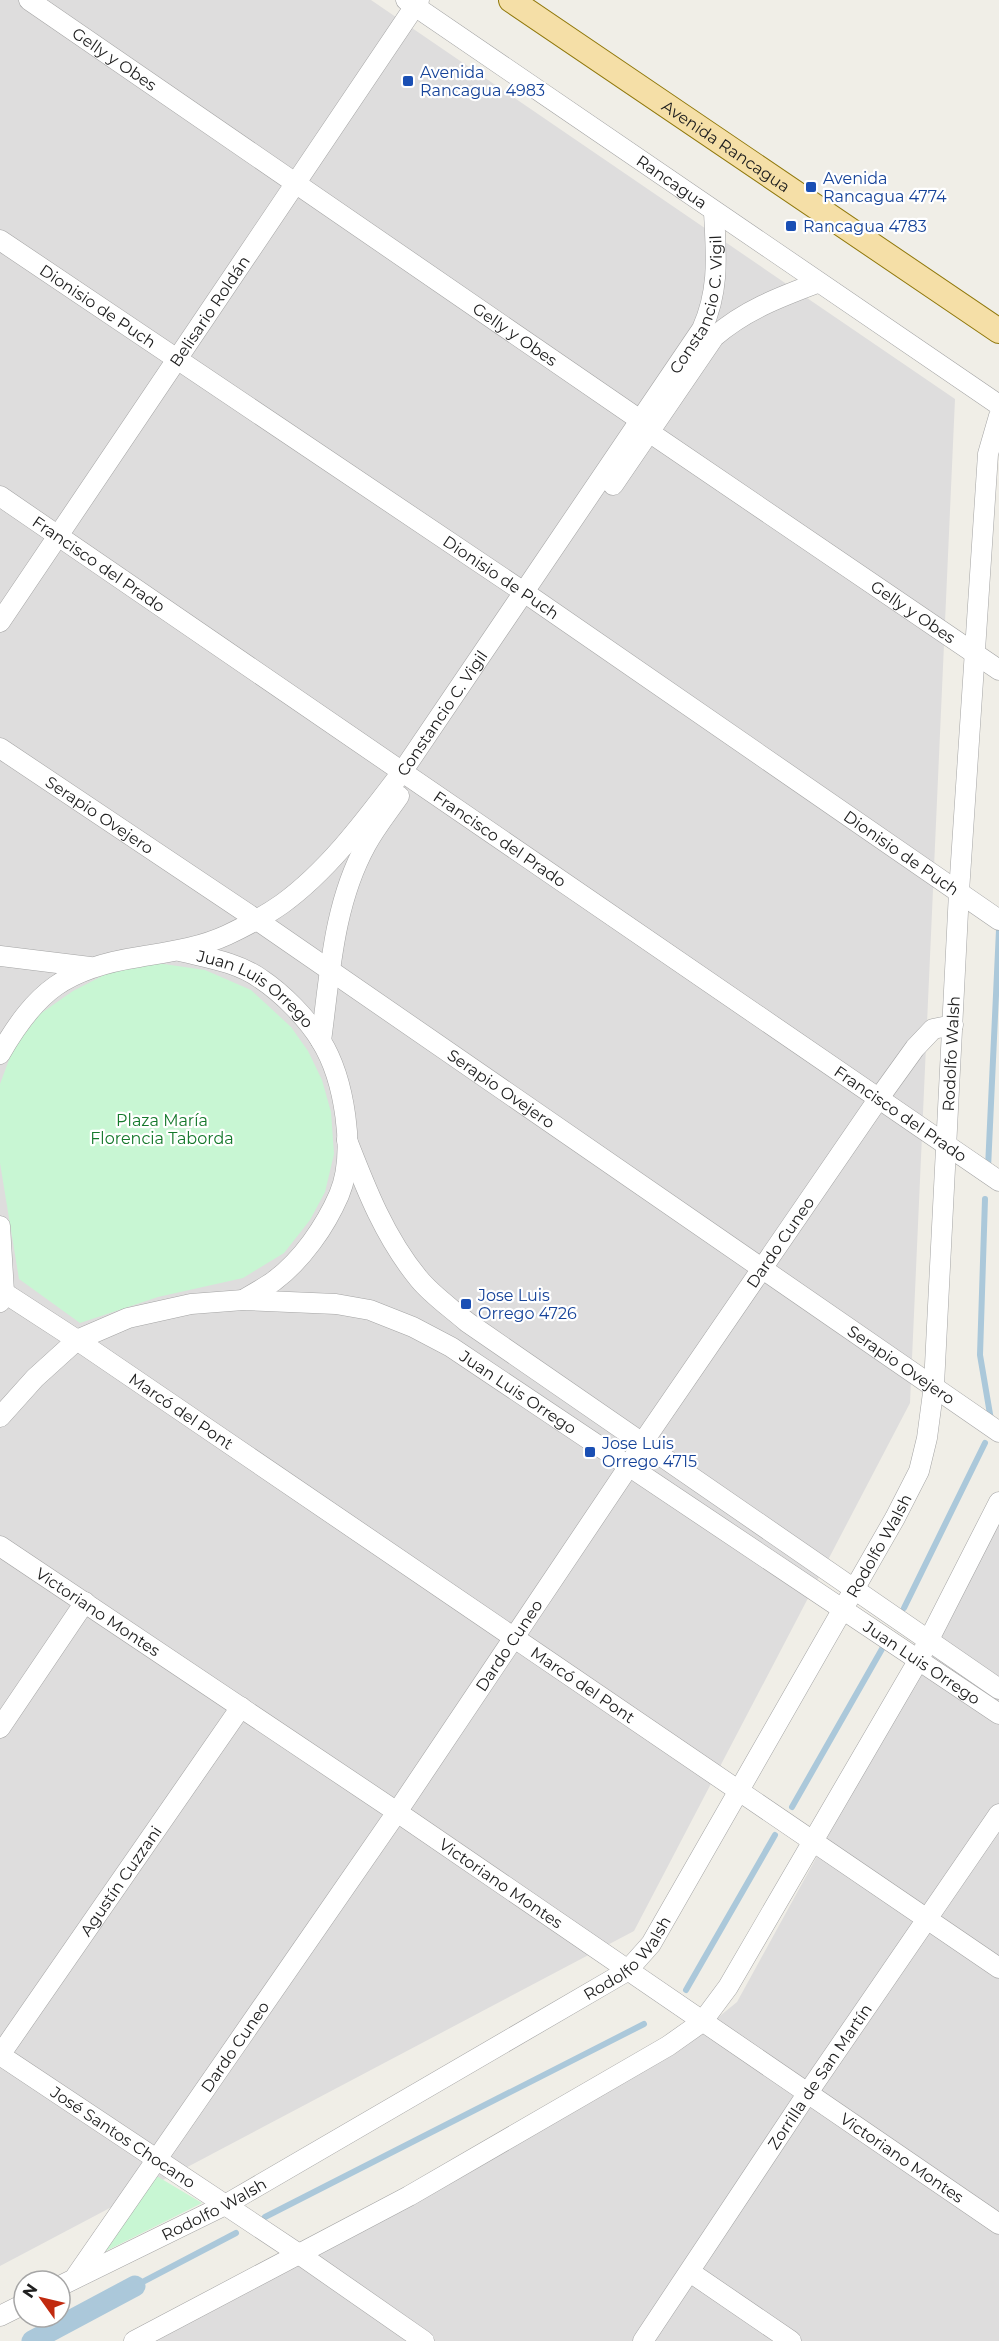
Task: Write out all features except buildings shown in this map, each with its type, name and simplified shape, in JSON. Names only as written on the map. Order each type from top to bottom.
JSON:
[{"type":"main road","name":"Avenida Rancagua","points":[[511,0],[999,332]]},
{"type":"street","name":"Gelly y Obes","points":[[29,0],[296,182],[999,670]]},
{"type":"street","name":"Belisario Roldán","points":[[0,622],[296,182],[414,2]]},
{"type":"street","name":"Rancagua","points":[[414,2],[714,212],[999,405]]},
{"type":"street","name":"Constancio C. Vigil","points":[[645,426],[710,311],[715,288],[714,212]]},
{"type":"street","name":"Dionisio de Puch","points":[[0,240],[529,596],[999,920]]},
{"type":"street","name":"Constancio C. Vigil","points":[[321,1041],[342,902],[366,845],[407,775],[645,426],[714,337],[726,326],[753,309],[818,283]]},
{"type":"street","name":"Rodolfo Walsh","points":[[72,2280],[225,2205],[627,1971],[651,1944],[738,1789],[843,1611],[919,1471],[927,1438],[934,1386],[959,892],[988,454],[999,416]]},
{"type":"street","name":"Francisco del Prado","points":[[0,496],[999,1181]]},
{"type":"street","name":"Serapio Ovejero","points":[[0,748],[257,920],[999,1432]]},
{"type":"street","name":"Constancio C. Vigil","points":[[0,1054],[14,1030],[36,1003],[64,979],[90,967],[179,951],[224,936],[257,920],[284,903],[326,864],[407,775]]},
{"type":"street","name":"Juan Luis Orrego","points":[[179,951],[228,962],[261,978],[290,1003],[321,1041]]},
{"type":"street","points":[[0,956],[90,967]]},
{"type":"street","name":"Dardo Cuneo","points":[[72,2275],[156,2159],[397,1812],[643,1442],[879,1098],[915,1048],[933,1029],[953,1025]]},
{"type":"street","points":[[243,1300],[273,1282],[298,1260],[321,1228],[339,1194],[345,1171],[347,1140],[343,1099],[321,1041]]},
{"type":"street","name":"Juan Luis Orrego","points":[[347,1140],[369,1196],[393,1244],[420,1280],[467,1322],[999,1689]]},
{"type":"street","points":[[0,1226],[1,1295]]},
{"type":"street","name":"Marcó del Pont","points":[[1,1295],[77,1340],[999,1968]]},
{"type":"street","name":"Juan Luis Orrego","points":[[77,1340],[128,1318],[154,1311],[191,1304],[243,1300],[336,1304],[370,1310],[413,1327],[451,1347],[999,1714]]},
{"type":"street","points":[[0,1417],[35,1378],[77,1340]]},
{"type":"street","points":[[134,2341],[409,2196],[668,2046],[702,2022],[729,1987],[918,1661],[999,1502]]},
{"type":"street","name":"Victoriano Montes","points":[[0,1546],[397,1812],[999,2224]]},
{"type":"street","points":[[0,1728],[85,1602]]},
{"type":"street","name":"Agustín Cuzzani","points":[[0,2055],[241,1707]]},
{"type":"street","name":"Zorrilla de San Martín","points":[[643,2341],[807,2094],[999,1814]]},
{"type":"street","name":"José Santos Chocano","points":[[0,2055],[299,2254],[424,2341]]},
{"type":"street","points":[[690,2272],[791,2341]]},
{"type":"shaded area","points":[[0,0],[371,0],[955,399],[910,1403],[634,1931],[0,2266]]},
{"type":"shaded area","points":[[999,1525],[999,2341],[137,2341],[671,2056],[737,2002]]},
{"type":"green space","name":"Plaza María Florencia Taborda","points":[[157,963],[205,970],[251,990],[291,1027],[308,1051],[322,1080],[331,1112],[334,1154],[325,1192],[310,1220],[284,1253],[243,1278],[158,1297],[80,1323],[19,1279],[0,1163],[0,1084],[13,1049],[40,1014],[73,991],[110,972]]},
{"type":"green space","points":[[155,2175],[202,2203],[104,2252]]},
{"type":"waterway","points":[[988,1168],[999,930]]},
{"type":"waterway","points":[[985,1199],[980,1355],[991,1420]]},
{"type":"waterway","points":[[904,1608],[985,1443]]},
{"type":"waterway","points":[[792,1807],[882,1649]]},
{"type":"waterway","points":[[686,1990],[775,1835]]},
{"type":"waterway","points":[[265,2217],[644,2024]]},
{"type":"waterway","points":[[135,2286],[236,2233]]},
{"type":"waterway","points":[[32,2341],[135,2286]]},
{"type":"place","name":"Avenida Rancagua 4983","points":[[408,81]]},
{"type":"place","name":"Avenida Rancagua 4774","points":[[811,187]]},
{"type":"place","name":"Rancagua 4783","points":[[791,226]]},
{"type":"place","name":"Jose Luis Orrego 4726","points":[[466,1304]]},
{"type":"place","name":"Jose Luis Orrego 4715","points":[[590,1452]]}]
